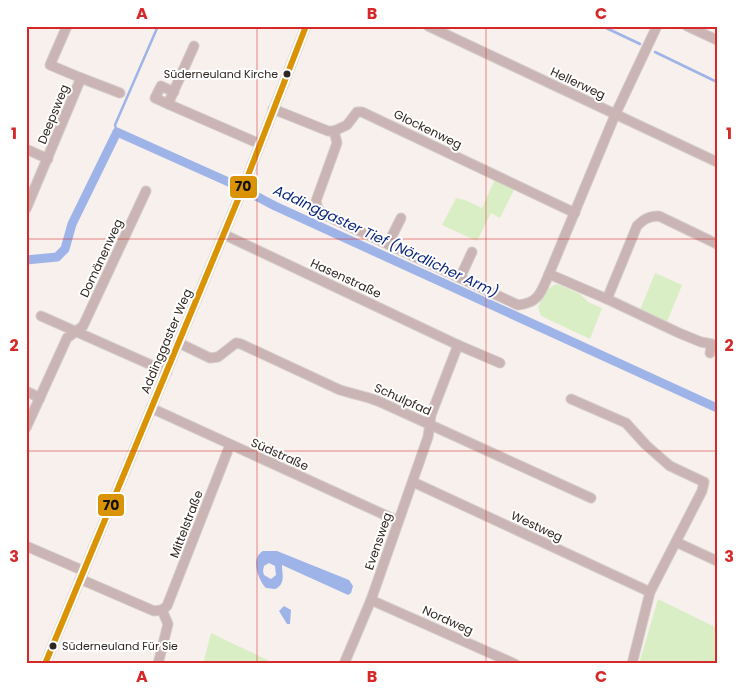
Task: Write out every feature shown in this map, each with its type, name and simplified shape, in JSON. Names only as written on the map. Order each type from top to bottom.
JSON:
[{"type":"street","name":"Deepsweg","points":[[67,26],[50,65],[120,92]]},
{"type":"street","name":"Addinggaster Weg","points":[[45,664],[247,178],[306,26]]},
{"type":"street","name":"Hellerweg","points":[[428,26],[717,162]]},
{"type":"street","points":[[274,109],[328,131],[334,131],[337,143],[316,202],[318,209],[326,215],[518,305],[529,304],[538,298],[615,115],[657,26]]},
{"type":"street","points":[[687,26],[717,40]]},
{"type":"street","points":[[168,104],[194,46]]},
{"type":"street","name":"Deepsweg","points":[[26,209],[81,78]]},
{"type":"street","points":[[174,92],[161,86],[155,98],[260,144]]},
{"type":"street","name":"Glockenweg","points":[[334,131],[347,125],[357,112],[362,112],[575,213]]},
{"type":"street","name":"Deepsweg","points":[[26,149],[48,159]]},
{"type":"street","name":"Domänenweg","points":[[26,428],[67,338],[84,326],[146,191]]},
{"type":"street","points":[[607,300],[637,226],[643,220],[652,216],[659,216],[717,244]]},
{"type":"street","points":[[388,244],[401,218]]},
{"type":"street","name":"Hasenstraße","points":[[223,234],[500,363]]},
{"type":"street","points":[[460,278],[472,252]]},
{"type":"street","points":[[549,274],[713,346]]},
{"type":"street","points":[[41,316],[167,372]]},
{"type":"street","name":"Schulpfad","points":[[179,343],[210,358],[218,356],[236,343],[241,344],[340,390],[365,395],[591,498]]},
{"type":"street","points":[[429,425],[431,415],[458,345]]},
{"type":"street","points":[[26,391],[40,398]]},
{"type":"street","points":[[571,399],[626,423],[646,445],[668,464],[704,482],[702,491],[650,592],[632,664]]},
{"type":"street","name":"Südstraße","points":[[151,408],[398,521]]},
{"type":"street","name":"Evensweg","points":[[344,664],[371,600],[428,438],[429,425]]},
{"type":"street","name":"Mittelstraße","points":[[162,610],[167,606],[230,445]]},
{"type":"street","name":"Westweg","points":[[412,482],[650,592]]},
{"type":"street","points":[[676,542],[717,561]]},
{"type":"street","points":[[26,546],[154,611],[162,610],[168,624],[158,664]]},
{"type":"street","name":"Nordweg","points":[[371,600],[515,664]]},
{"type":"green space","points":[[495,179],[515,188],[500,218],[491,213],[477,241],[442,225],[456,198],[482,208]]},
{"type":"green space","points":[[655,273],[682,285],[667,322],[640,310]]},
{"type":"green space","points":[[557,284],[580,294],[588,302],[602,308],[590,339],[541,316],[538,307],[548,290]]},
{"type":"green space","points":[[658,599],[717,628],[717,664],[639,664]]},
{"type":"green space","points":[[211,633],[276,664],[203,664]]},
{"type":"water","points":[[263,551],[277,551],[349,580],[353,586],[351,593],[348,595],[282,565],[283,578],[281,584],[275,589],[266,588],[258,575],[256,564],[259,554]],"holes":[[[269,563],[275,566],[276,575],[271,579],[264,575],[264,566]]]},
{"type":"water","points":[[284,606],[291,610],[290,624],[287,624],[279,611]]},
{"type":"waterway","points":[[117,132],[115,125],[158,26]]},
{"type":"waterway","points":[[602,26],[640,44]]},
{"type":"waterway","points":[[655,52],[717,82]]},
{"type":"waterway","name":"Addinggaster Tief (Nördlicher Arm)","points":[[26,260],[57,257],[65,249],[72,224],[117,132],[717,408]]},
{"type":"transit line","name":"70","points":[[45,664],[247,178],[306,26]]},
{"type":"place","name":"Süderneuland Kirche","points":[[287,74]]},
{"type":"place","name":"Süderneuland Für Sie","points":[[53,646]]}]
